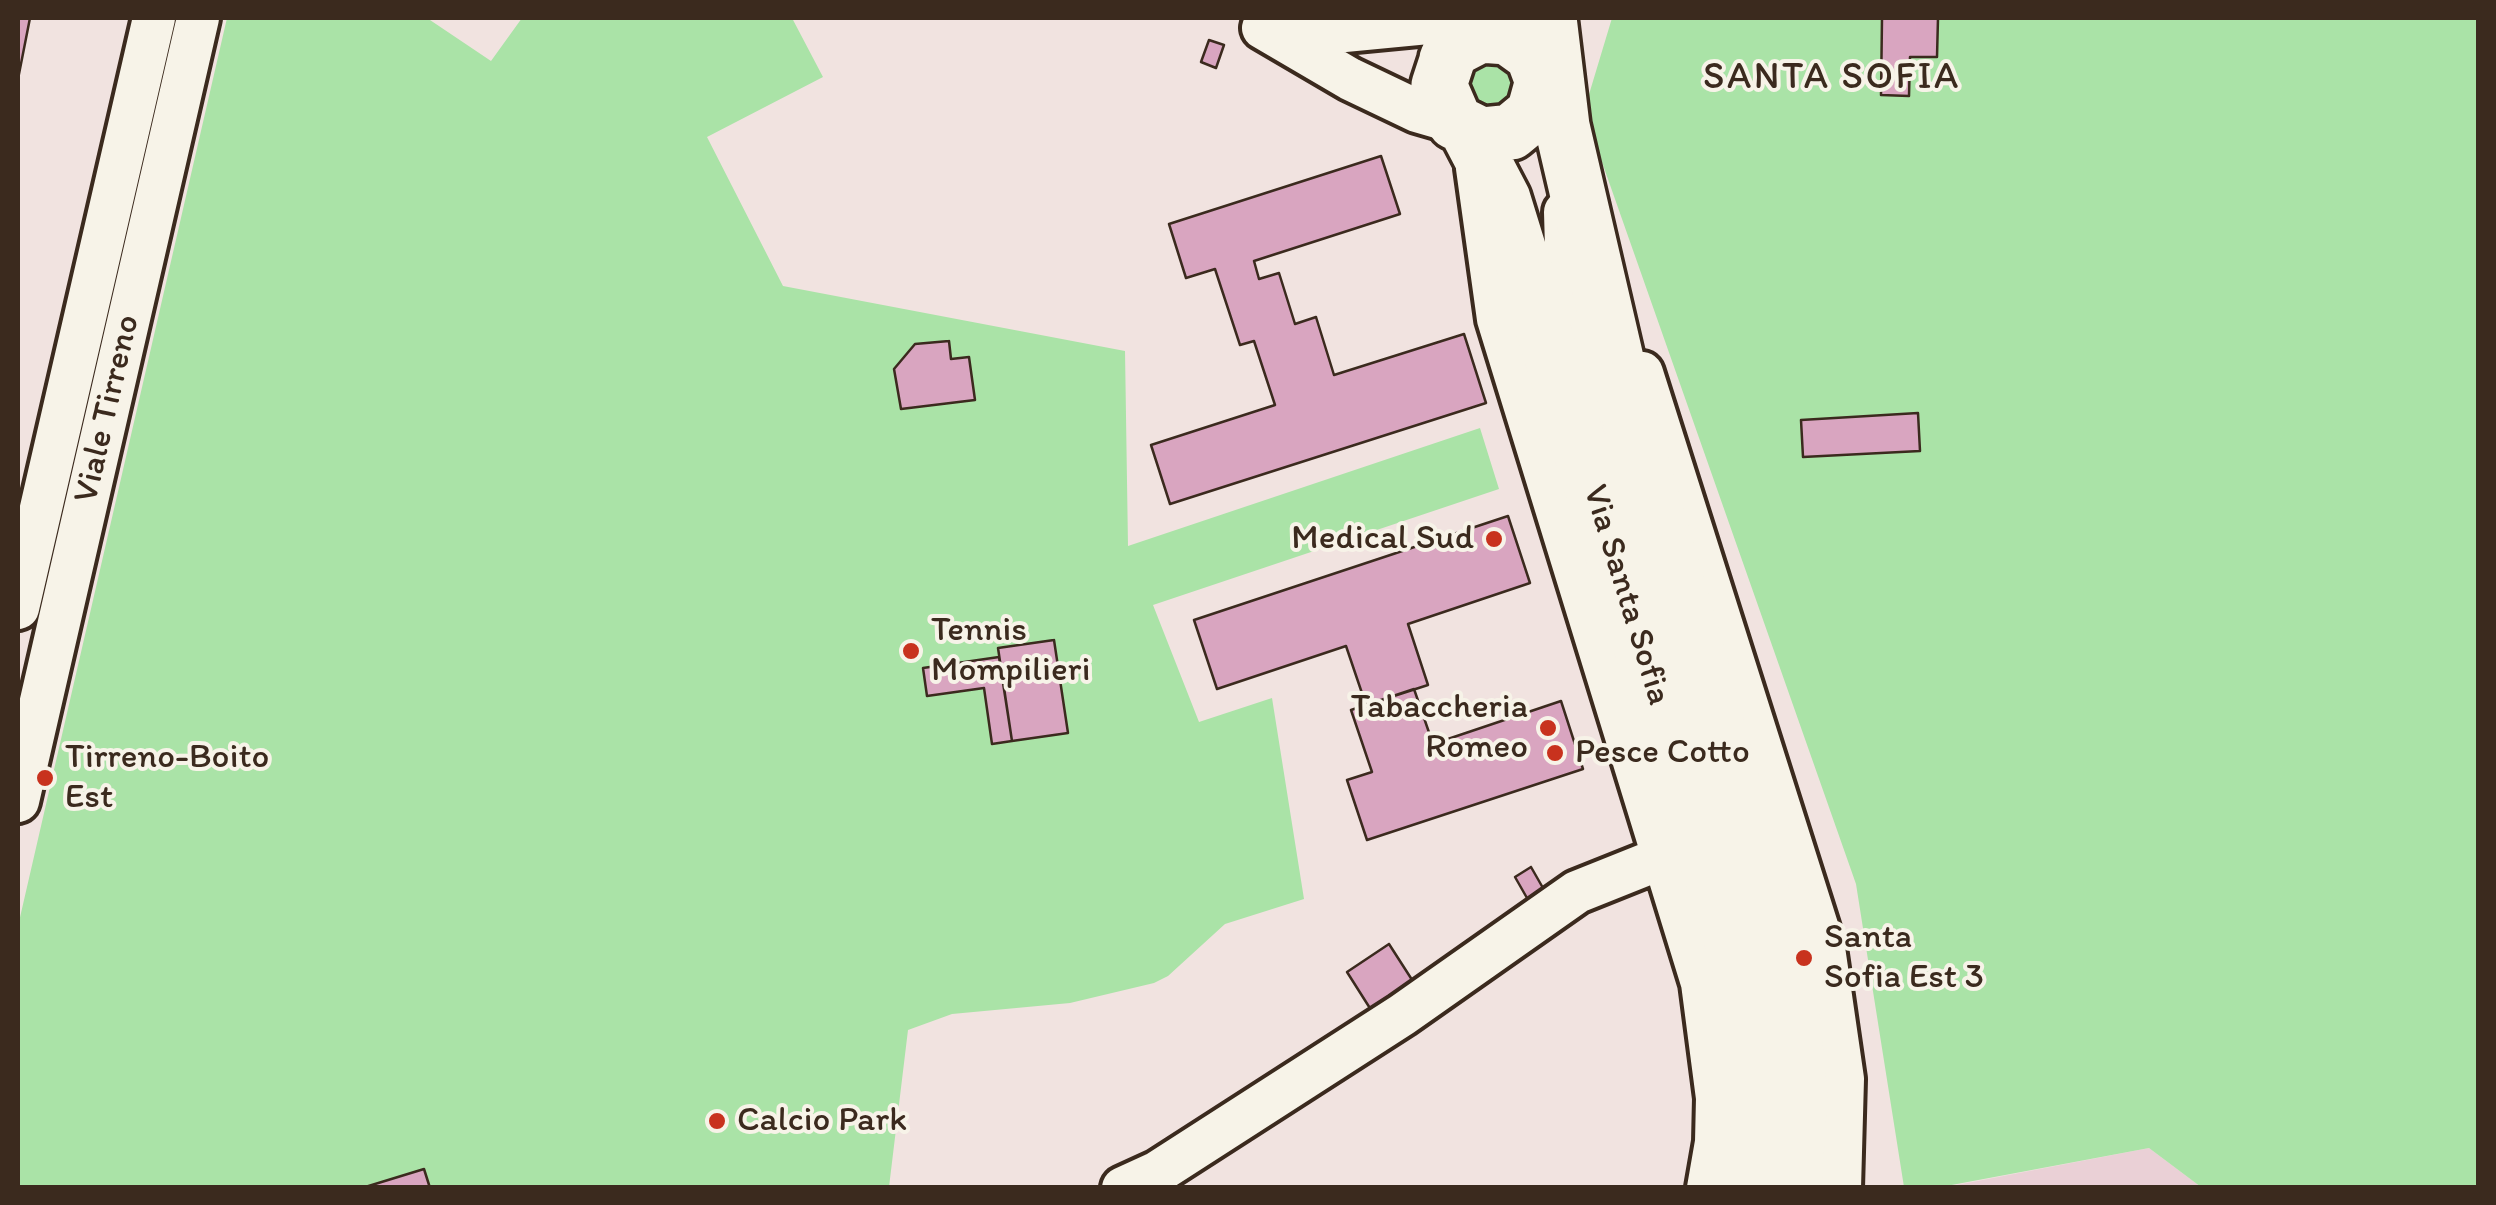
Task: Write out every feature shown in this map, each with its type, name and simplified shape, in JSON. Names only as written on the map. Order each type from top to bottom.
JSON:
[{"type":"main road","points":[[1466,133],[1511,132],[1534,113],[1498,45]]},
{"type":"main road","name":"Via Santa Sofia","points":[[1753,1188],[1758,1136],[1758,1052],[1740,964],[1504,199],[1440,85],[1498,45],[1589,231],[1636,445],[1701,666],[1791,1002],[1800,1095],[1794,1188]]},
{"type":"street","name":"Viale Tirreno","points":[[18,608],[154,18]]},
{"type":"street","name":"Viale Tirreno","points":[[18,800],[198,18]]},
{"type":"street","points":[[1251,18],[1272,36],[1350,79],[1466,133],[1498,319],[1710,1019],[1718,1098],[1708,1188]]},
{"type":"street","points":[[1276,18],[1334,32],[1390,30],[1498,45],[1567,283],[1606,458],[1746,912],[1770,1007],[1780,1096],[1773,1188]]},
{"type":"street","points":[[1589,231],[1646,382],[1824,948],[1844,1079],[1840,1188]]},
{"type":"street","points":[[1123,1188],[1158,1172],[1402,1016],[1578,892],[1662,858]]},
{"type":"shaded area","points":[[2149,1148],[2201,1187],[1941,1188]]},
{"type":"green space","points":[[227,18],[427,18],[491,61],[522,18],[792,18],[823,77],[707,137],[783,286],[1125,351],[1128,546],[1480,428],[1499,489],[1153,605],[1199,722],[1272,698],[1304,899],[1225,924],[1168,976],[1154,983],[1070,1003],[952,1014],[908,1030],[889,1187],[18,1188],[18,926]]},
{"type":"green space","points":[[1612,18],[2478,18],[2478,1187],[2201,1187],[2149,1148],[1941,1187],[1904,1187],[1856,884],[1584,111]]},
{"type":"green space","points":[[1472,57],[1520,67],[1515,109],[1470,111],[1464,66]]},
{"type":"building","points":[[18,18],[30,18],[18,79]]},
{"type":"building","points":[[1882,18],[1938,18],[1937,57],[1910,57],[1909,96],[1881,95]]},
{"type":"building","points":[[1209,40],[1224,45],[1216,68],[1201,62]]},
{"type":"building","points":[[1381,156],[1400,214],[1254,261],[1259,279],[1279,273],[1295,324],[1316,317],[1334,375],[1464,334],[1486,403],[1170,504],[1151,445],[1275,405],[1254,341],[1240,345],[1215,269],[1186,278],[1169,224]]},
{"type":"building","points":[[949,341],[951,359],[969,357],[975,400],[901,409],[894,369],[915,344]]},
{"type":"building","points":[[1918,413],[1920,451],[1803,457],[1801,420]]},
{"type":"building","points":[[1508,516],[1530,583],[1408,624],[1428,685],[1366,705],[1346,646],[1217,689],[1194,620]]},
{"type":"building","points":[[1054,640],[1068,733],[1012,741],[998,648]]},
{"type":"building","points":[[999,657],[1012,741],[992,744],[984,688],[927,696],[923,668]]},
{"type":"building","points":[[1414,689],[1433,744],[1561,701],[1583,769],[1367,840],[1347,780],[1372,772],[1351,710]]},
{"type":"building","points":[[1531,867],[1547,895],[1531,905],[1515,877]]},
{"type":"building","points":[[1389,944],[1416,986],[1373,1013],[1347,972]]},
{"type":"building","points":[[424,1169],[430,1188],[362,1188]]},
{"type":"place","name":"Medical Sud","points":[[1494,539]]},
{"type":"place","name":"Tennis Mompilieri","points":[[911,651]]},
{"type":"place","name":"Tabaccheria Romeo","points":[[1548,728]]},
{"type":"place","name":"Pesce Cotto","points":[[1555,753]]},
{"type":"place","name":"Tirreno-Boito Est","points":[[45,778]]},
{"type":"place","name":"Santa Sofia Est 3","points":[[1804,958]]},
{"type":"place","name":"Calcio Park","points":[[717,1121]]},
{"type":"district","name":"SANTA SOFIA","points":[[1832,78]]}]
